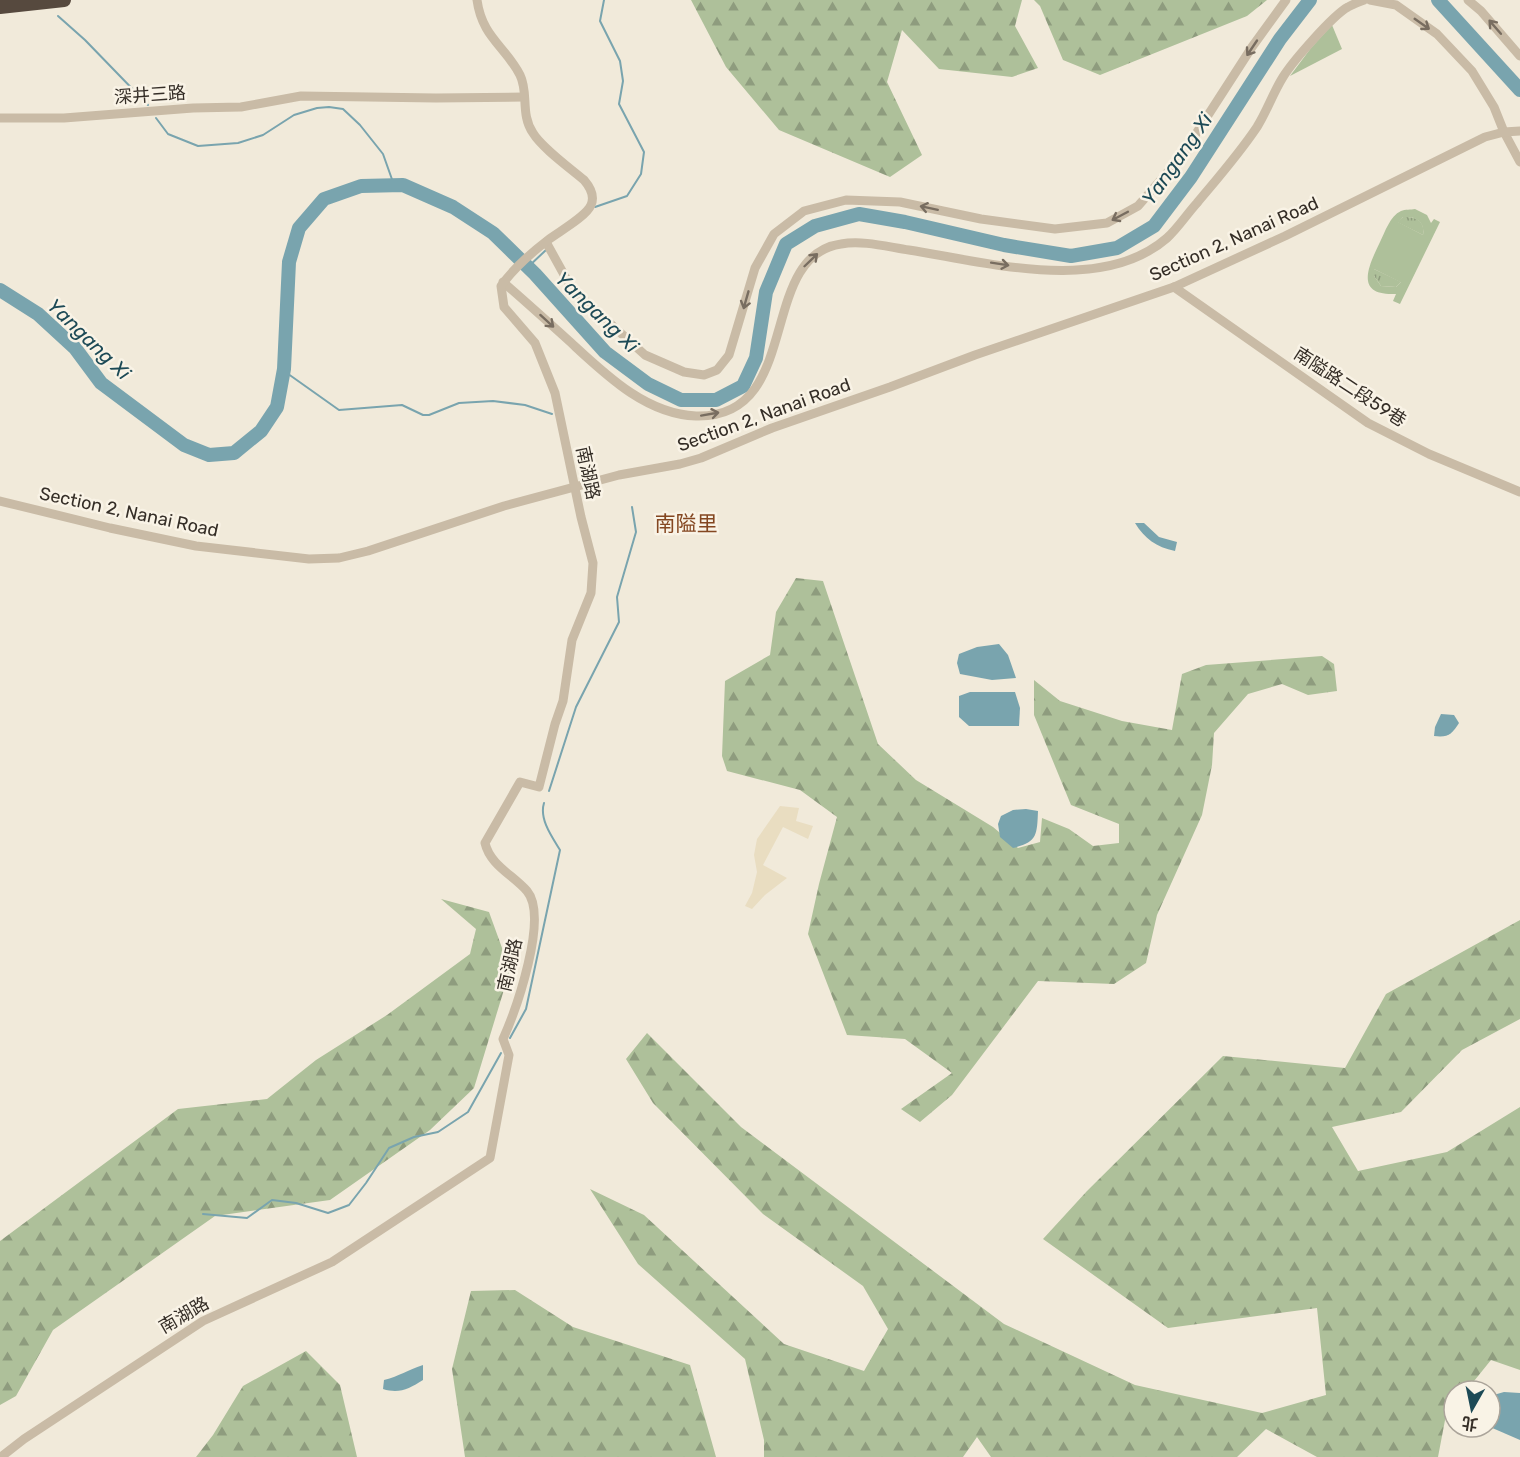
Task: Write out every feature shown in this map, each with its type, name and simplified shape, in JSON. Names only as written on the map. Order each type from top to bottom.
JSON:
[{"type":"highway","points":[[0,7],[64,0]]},
{"type":"street","points":[[477,0],[484,27],[520,76],[525,118],[534,135],[584,180],[592,196],[591,205],[585,213],[546,242],[503,282],[614,381],[643,399],[673,413],[696,416],[714,414],[734,407],[751,394],[766,372],[797,278],[809,259],[841,244],[872,244],[1046,272],[1085,270],[1133,260],[1167,238],[1226,169],[1257,127],[1284,75],[1316,37],[1346,8],[1364,0]]},
{"type":"street","points":[[546,242],[572,289],[645,355],[684,372],[704,375],[717,370],[729,355],[755,268],[774,234],[804,211],[846,200],[900,202],[981,219],[1054,229],[1107,223],[1138,206],[1181,158],[1252,47],[1286,0]]},
{"type":"street","points":[[1370,0],[1396,5],[1437,34],[1472,71],[1494,107],[1520,162]]},
{"type":"street","points":[[1468,0],[1481,11],[1520,56]]},
{"type":"street","name":"深井三路","points":[[0,118],[64,118],[193,108],[241,107],[301,96],[524,97]]},
{"type":"street","name":"Section 2, Nanai Road","points":[[0,501],[196,546],[309,559],[339,558],[368,551],[504,506],[619,475],[701,458],[772,428],[995,347],[1174,287],[1276,241],[1485,137],[1520,131]]},
{"type":"street","name":"南湖路","points":[[1,1457],[24,1439],[202,1321],[332,1262],[490,1158],[509,1055],[503,1039],[515,1012],[522,988],[535,918],[532,899],[527,890],[488,852],[485,843],[520,782],[539,788],[563,701],[573,640],[591,593],[593,563],[574,488],[555,393],[536,343],[504,307],[501,286],[503,282]]},
{"type":"street","name":"南隘路二段59巷","points":[[1174,287],[1368,423],[1429,453],[1520,492]]},
{"type":"green space","points":[[691,0],[1022,0],[1015,26],[1038,68],[1012,77],[939,69],[902,30],[887,82],[922,155],[890,177],[779,130],[726,67]]},
{"type":"green space","points":[[1034,0],[1267,0],[1247,16],[1100,75],[1063,60],[1040,6]]},
{"type":"green space","points":[[1332,25],[1342,49],[1290,76],[1311,48]]},
{"type":"green space","points":[[1415,209],[1427,215],[1431,223],[1434,219],[1440,222],[1400,304],[1393,301],[1396,294],[1374,290],[1369,285],[1369,270],[1391,220],[1401,211]],"holes":[[[1403,217],[1419,220],[1423,226],[1423,235],[1398,222]],[[1374,269],[1400,282],[1401,282],[1396,287],[1381,286],[1374,276]]]},
{"type":"green space","points":[[1403,217],[1419,220],[1423,226],[1423,235],[1397,222]]},
{"type":"green space","points":[[1374,269],[1401,282],[1396,287],[1381,286],[1374,276]]},
{"type":"green space","points":[[796,578],[823,581],[878,744],[916,780],[993,827],[1018,848],[1040,842],[1042,818],[1069,829],[1093,846],[1119,843],[1119,824],[1071,805],[1034,715],[1034,680],[1060,701],[1122,721],[1172,730],[1182,674],[1206,665],[1322,656],[1334,664],[1337,691],[1308,695],[1282,684],[1248,694],[1214,733],[1212,765],[1202,815],[1157,915],[1146,963],[1114,984],[1038,981],[952,1095],[920,1122],[901,1109],[952,1073],[905,1039],[847,1035],[808,934],[837,817],[800,790],[727,771],[722,756],[725,681],[770,655],[776,612]]},
{"type":"green space","points":[[441,899],[489,912],[510,970],[474,1088],[430,1130],[330,1200],[215,1216],[53,1330],[16,1396],[0,1405],[0,1241],[178,1109],[267,1099],[316,1060],[387,1015],[470,954],[476,929]]},
{"type":"green space","points":[[1520,920],[1520,1019],[1462,1050],[1401,1112],[1332,1127],[1358,1171],[1447,1152],[1520,1107],[1520,1370],[1491,1360],[1476,1379],[1442,1379],[1442,1436],[1438,1457],[1317,1457],[1266,1429],[1237,1457],[991,1457],[977,1437],[963,1457],[764,1457],[764,1440],[745,1359],[638,1264],[590,1189],[644,1215],[784,1344],[864,1371],[888,1329],[863,1286],[763,1214],[653,1103],[626,1059],[647,1033],[741,1127],[1004,1324],[1135,1385],[1262,1413],[1326,1395],[1317,1308],[1168,1328],[1043,1239],[1087,1191],[1223,1056],[1345,1068],[1386,994]]},
{"type":"green space","points":[[515,1290],[573,1327],[690,1365],[716,1457],[465,1457],[452,1369],[471,1291]]},
{"type":"green space","points":[[306,1351],[340,1385],[357,1457],[196,1457],[213,1435],[243,1386]]},
{"type":"shaded area","points":[[780,806],[799,808],[796,821],[813,826],[808,839],[783,827],[763,865],[787,878],[765,895],[752,909],[745,906],[752,893],[757,872],[754,855],[757,839]]},
{"type":"water","points":[[1135,523],[1144,523],[1159,537],[1177,542],[1175,551],[1152,541]]},
{"type":"water","points":[[999,644],[1008,655],[1016,678],[992,680],[960,674],[957,663],[959,654],[977,647]]},
{"type":"water","points":[[970,692],[1015,692],[1020,708],[1019,726],[969,726],[959,717],[959,696]]},
{"type":"water","points":[[1441,714],[1454,715],[1459,723],[1449,734],[1434,736],[1435,727]]},
{"type":"water","points":[[1013,810],[1038,811],[1036,832],[1027,843],[1013,848],[1000,837],[998,824],[1001,816]]},
{"type":"water","points":[[423,1365],[423,1380],[418,1383],[399,1391],[383,1389],[384,1380]]},
{"type":"water","points":[[1502,1393],[1520,1393],[1520,1440],[1502,1432]]},
{"type":"waterway","points":[[595,207],[627,196],[641,174],[644,152],[619,104],[623,81],[620,61],[600,21],[604,0]]},
{"type":"waterway","name":"Yangang Xi","points":[[0,290],[38,314],[75,348],[101,383],[184,445],[209,455],[234,453],[261,431],[277,407],[284,369],[289,262],[299,228],[324,199],[361,186],[403,185],[453,207],[493,233],[535,274],[605,352],[648,384],[681,400],[716,400],[743,386],[756,358],[766,292],[786,244],[815,226],[859,214],[1004,245],[1071,256],[1117,248],[1154,226],[1191,177],[1280,39],[1310,0]]},
{"type":"waterway","name":"Yangang Xi","points":[[1438,0],[1520,90]]},
{"type":"waterway","points":[[58,16],[85,40],[148,105]]},
{"type":"waterway","points":[[156,118],[168,134],[198,146],[238,143],[263,135],[294,115],[317,108],[343,109],[360,125],[383,154],[394,185]]},
{"type":"waterway","points":[[528,267],[546,250]]},
{"type":"waterway","points":[[284,371],[339,410],[402,405],[423,415],[429,415],[459,403],[493,401],[525,405],[552,414]]},
{"type":"waterway","points":[[549,791],[576,707],[619,622],[617,597],[636,532],[632,507]]},
{"type":"waterway","points":[[510,1038],[526,1009],[560,850],[545,821],[544,803]]},
{"type":"waterway","points":[[203,1214],[247,1218],[272,1200],[296,1203],[328,1213],[349,1205],[389,1148],[414,1137],[438,1132],[468,1112],[501,1053]]},
{"type":"district","name":"南隘里","points":[[686,523]]}]
